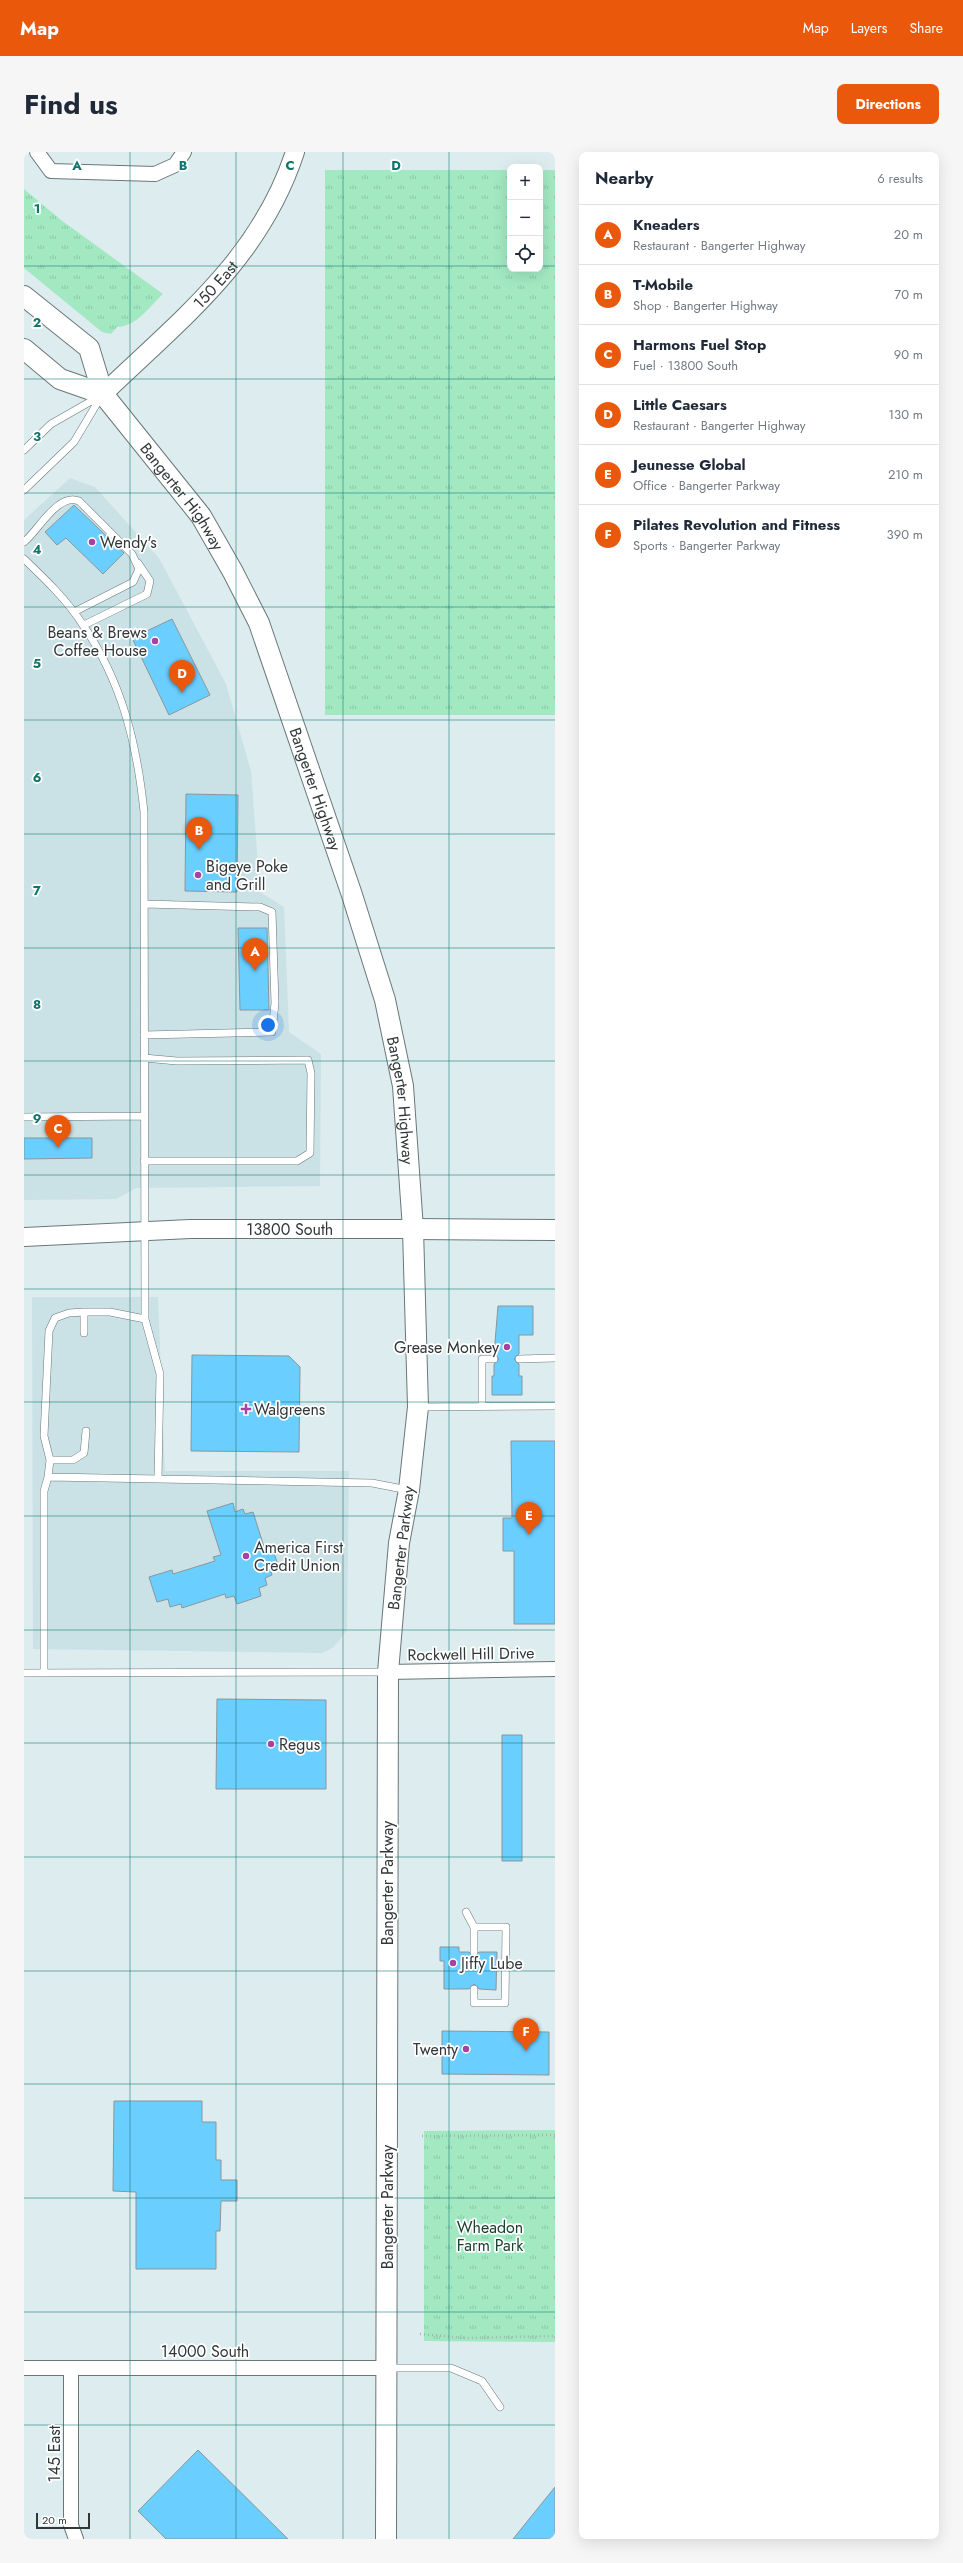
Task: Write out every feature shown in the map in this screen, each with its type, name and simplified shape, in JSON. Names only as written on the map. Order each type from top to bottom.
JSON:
[{"type":"main road","name":"Bangerter Highway","points":[[24,296],[89,348],[103,394],[202,516],[259,623],[352,895],[385,1000],[403,1086],[413,1229]]},
{"type":"main road","points":[[24,349],[60,379],[103,394]]},
{"type":"main road","name":"13800 South","points":[[413,1229],[555,1230]]},
{"type":"main road","name":"Bangerter Parkway","points":[[386,2539],[388,1672],[399,1543],[409,1490],[418,1407],[413,1229]]},
{"type":"street","points":[[37,152],[51,171],[155,174],[175,166],[184,152]]},
{"type":"street","name":"150 East","points":[[103,394],[236,264],[274,205],[295,152]]},
{"type":"street","name":"13800 South","points":[[24,1237],[190,1229],[413,1229]]},
{"type":"street","name":"Rockwell Hill Drive","points":[[388,1672],[555,1670]]},
{"type":"street","name":"14000 South","points":[[24,2368],[387,2368]]},
{"type":"street","name":"145 East","points":[[71,2368],[71,2525],[76,2539]]},
{"type":"lane","name":"150 East","points":[[24,450],[51,424],[103,394]]},
{"type":"lane","name":"150 East","points":[[24,490],[74,442],[103,394]]},
{"type":"lane","points":[[24,542],[31,536],[37,526],[54,510],[66,500],[73,499],[79,501],[132,554],[150,581],[147,594],[84,625]]},
{"type":"lane","points":[[74,612],[134,582],[138,569],[132,554]]},
{"type":"lane","points":[[24,559],[74,612],[84,625],[105,663],[125,710],[138,760],[144,812],[143,1116],[145,1319],[160,1374],[158,1480]]},
{"type":"lane","points":[[144,904],[260,907],[272,912],[275,1003],[272,1032],[144,1035]]},
{"type":"lane","points":[[144,1058],[177,1061],[308,1060],[311,1073],[310,1153],[297,1161],[144,1161]]},
{"type":"lane","points":[[24,1117],[143,1116]]},
{"type":"lane","points":[[84,1312],[84,1333]]},
{"type":"lane","points":[[44,1673],[44,1491],[48,1477],[50,1460],[44,1436],[49,1331],[55,1318],[69,1313],[110,1312],[145,1319]]},
{"type":"lane","points":[[519,1359],[555,1358]]},
{"type":"lane","points":[[482,1406],[482,1359],[494,1359]]},
{"type":"lane","points":[[418,1407],[555,1406]]},
{"type":"lane","points":[[50,1460],[73,1460],[84,1453],[86,1431]]},
{"type":"lane","points":[[48,1477],[372,1483],[409,1490]]},
{"type":"lane","points":[[24,1673],[388,1672]]},
{"type":"lane","points":[[466,1912],[474,1927],[474,1952]]},
{"type":"lane","points":[[474,1927],[506,1927],[505,2002],[474,2003],[474,1989]]},
{"type":"lane","points":[[387,2368],[451,2368],[482,2381],[500,2407]]},
{"type":"path","points":[[422,2136],[555,2135]]},
{"type":"path","points":[[420,2334],[465,2338],[555,2336]]},
{"type":"shaded area","points":[[70,478],[95,487],[159,558],[226,684],[251,771],[260,892],[284,907],[289,1032],[321,1054],[320,1186],[136,1188],[116,1199],[24,1200],[24,520]]},
{"type":"shaded area","points":[[32,1297],[158,1297],[165,1471],[349,1471],[347,1630],[334,1647],[322,1653],[33,1649]]},
{"type":"green space","points":[[325,170],[507,170],[507,272],[543,272],[543,170],[555,170],[555,715],[325,715]]},
{"type":"green space","points":[[24,189],[61,220],[163,294],[142,315],[130,324],[117,327],[111,334],[102,332],[24,268]]},
{"type":"green space","name":"Wheadon Farm Park","points":[[555,2130],[555,2342],[424,2341],[424,2131]]},
{"type":"building","name":"Wendy's","points":[[74,505],[124,553],[103,574],[66,538],[57,545],[45,532]]},
{"type":"building","points":[[172,619],[210,695],[169,715],[132,638]]},
{"type":"building","points":[[186,794],[238,795],[237,892],[185,891]]},
{"type":"building","points":[[238,928],[267,928],[269,1010],[240,1010]]},
{"type":"building","points":[[24,1138],[92,1138],[92,1158],[24,1159]]},
{"type":"building","name":"Grease Monkey","points":[[498,1306],[533,1306],[533,1335],[519,1335],[519,1354],[514,1359],[519,1364],[519,1376],[522,1376],[522,1395],[492,1395],[492,1376],[494,1376],[494,1364],[499,1359],[494,1354]]},
{"type":"building","name":"Walgreens","points":[[192,1355],[289,1356],[300,1367],[299,1452],[191,1451]]},
{"type":"building","points":[[511,1441],[555,1441],[555,1624],[514,1624],[514,1551],[503,1551],[503,1518],[512,1518]]},
{"type":"building","name":"America First Credit Union","points":[[233,1503],[235,1512],[243,1509],[245,1514],[253,1512],[265,1550],[272,1547],[278,1565],[270,1567],[272,1575],[265,1578],[267,1585],[259,1588],[261,1596],[237,1604],[234,1596],[226,1598],[225,1594],[182,1608],[181,1604],[170,1607],[168,1599],[157,1602],[149,1577],[172,1570],[173,1574],[215,1561],[213,1557],[221,1555],[207,1511]]},
{"type":"building","name":"Regus","points":[[217,1699],[326,1700],[326,1789],[216,1789]]},
{"type":"building","points":[[502,1735],[522,1735],[522,1861],[502,1861]]},
{"type":"building","points":[[440,1947],[459,1947],[459,1952],[469,1952],[474,1957],[479,1952],[497,1952],[496,1990],[479,1989],[474,1984],[469,1989],[444,1989],[444,1961],[440,1961]]},
{"type":"building","points":[[442,2031],[549,2032],[549,2075],[442,2074]]},
{"type":"building","points":[[114,2101],[202,2101],[202,2122],[216,2122],[216,2160],[221,2160],[221,2180],[237,2180],[237,2201],[221,2201],[220,2231],[216,2231],[216,2269],[136,2269],[136,2192],[113,2191]]},
{"type":"building","points":[[198,2450],[288,2539],[166,2539],[138,2511]]},
{"type":"building","points":[[555,2487],[555,2539],[513,2539]]},
{"type":"place","name":"Wendy's","points":[[92,542]]},
{"type":"place","name":"Beans & Brews Coffee House","points":[[155,641]]},
{"type":"place","name":"Little Caesars","points":[[182,693]]},
{"type":"place","name":"T-Mobile","points":[[199,850]]},
{"type":"place","name":"Bigeye Poke and Grill","points":[[198,875]]},
{"type":"place","name":"Kneaders","points":[[255,971]]},
{"type":"place","name":"Harmons Fuel Stop","points":[[58,1148]]},
{"type":"place","name":"Grease Monkey","points":[[507,1347]]},
{"type":"place","name":"Walgreens","points":[[246,1409]]},
{"type":"place","name":"Jeunesse Global","points":[[529,1535]]},
{"type":"place","name":"America First Credit Union","points":[[246,1556]]},
{"type":"place","name":"Regus","points":[[271,1744]]},
{"type":"place","name":"Jiffy Lube","points":[[453,1963]]},
{"type":"place","name":"Twenty","points":[[466,2049]]},
{"type":"place","name":"Pilates Revolution and Fitness","points":[[526,2051]]}]
